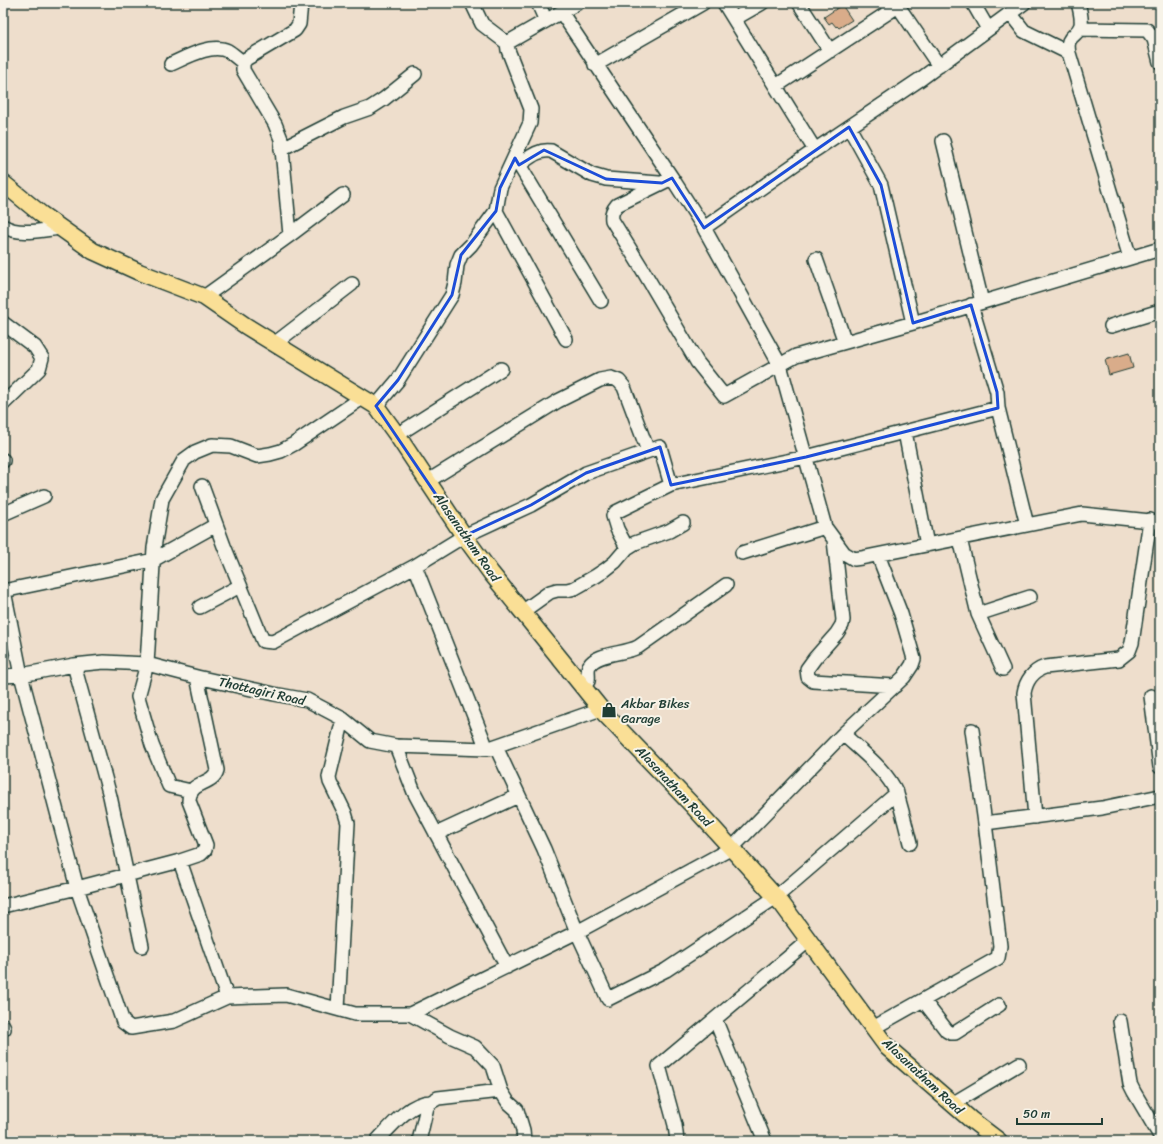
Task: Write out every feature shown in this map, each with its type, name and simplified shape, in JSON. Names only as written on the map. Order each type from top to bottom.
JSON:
[{"type":"main road","points":[[3,183],[41,214],[93,251],[139,272],[204,297],[274,344],[376,406]]},
{"type":"main road","name":"Alasanatham Road","points":[[376,406],[464,536],[522,612],[601,709],[776,897],[887,1047],[952,1104],[999,1141]]},
{"type":"street","points":[[290,235],[280,138],[275,124],[243,70],[243,62],[295,30],[299,24],[301,3]]},
{"type":"street","points":[[376,406],[398,380],[452,295],[457,265],[461,255],[471,245],[496,211],[500,188],[517,161],[530,123],[532,109],[508,50],[507,42],[482,24],[472,3]]},
{"type":"street","points":[[538,3],[546,21]]},
{"type":"street","points":[[507,42],[577,3]]},
{"type":"street","points":[[595,65],[703,3]]},
{"type":"street","points":[[724,3],[815,150]]},
{"type":"street","points":[[734,19],[762,3]]},
{"type":"street","points":[[799,3],[830,51]]},
{"type":"street","points":[[973,3],[988,29]]},
{"type":"street","points":[[704,228],[815,150],[939,66],[1024,3]]},
{"type":"street","points":[[1078,3],[1081,16],[1081,25],[1068,43],[1069,53],[1130,258]]},
{"type":"street","points":[[776,86],[830,51],[897,4],[939,66]]},
{"type":"street","points":[[561,12],[667,180],[704,228],[780,365],[825,527],[844,553],[854,559],[1082,514],[1155,521],[1132,643],[1129,651],[1119,659],[1045,667],[1035,672],[1025,685],[1024,693],[1035,817]]},
{"type":"street","points":[[1010,13],[1024,30],[1069,53]]},
{"type":"street","points":[[1079,29],[1147,30],[1152,34],[1160,62]]},
{"type":"street","points":[[171,64],[206,50],[217,49],[227,51],[243,62]]},
{"type":"street","points":[[281,149],[344,117],[370,108],[384,100],[415,74]]},
{"type":"street","points":[[849,127],[880,185],[913,323]]},
{"type":"street","points":[[943,142],[976,304],[997,392],[998,408],[1027,525]]},
{"type":"street","points":[[517,161],[544,150],[551,151],[592,175],[606,179],[667,180]]},
{"type":"street","points":[[517,161],[601,301]]},
{"type":"street","points":[[667,180],[617,205],[612,211],[612,220],[697,362],[724,396],[796,356],[913,323],[1160,249]]},
{"type":"street","points":[[204,297],[343,195]]},
{"type":"street","points":[[496,211],[566,339]]},
{"type":"street","points":[[3,226],[9,229],[32,232],[60,228]]},
{"type":"street","points":[[816,259],[845,342]]},
{"type":"street","points":[[274,344],[352,284]]},
{"type":"street","points":[[1111,326],[1160,311]]},
{"type":"street","points":[[3,323],[34,347],[42,358],[39,368],[3,404]]},
{"type":"street","points":[[397,435],[501,369]]},
{"type":"street","points":[[428,481],[558,401],[600,380],[611,378],[619,381],[624,387],[648,451]]},
{"type":"street","points":[[191,791],[169,786],[152,745],[138,697],[147,664],[153,560],[162,499],[184,460],[195,452],[212,445],[231,446],[258,456],[281,451],[294,444],[362,398]]},
{"type":"street","points":[[627,548],[617,530],[613,516],[616,512],[671,485],[806,457],[998,408]]},
{"type":"street","points":[[905,432],[927,545]]},
{"type":"street","points":[[202,486],[240,586],[263,641],[273,642],[415,566],[464,536],[531,505],[586,473],[660,447],[671,485]]},
{"type":"street","points":[[3,514],[44,496]]},
{"type":"street","points":[[522,612],[550,592],[575,588],[596,576],[615,562],[627,548],[635,543],[669,531],[683,523]]},
{"type":"street","points":[[216,525],[153,560],[4,591],[21,675],[77,888],[123,1022],[131,1028],[174,1021],[227,997],[286,995],[354,1014],[410,1014],[577,932],[732,848],[843,734],[895,686],[912,665],[914,659],[901,614],[878,555]]},
{"type":"street","points":[[742,553],[825,527]]},
{"type":"street","points":[[960,539],[978,614],[1002,668]]},
{"type":"street","points":[[834,540],[843,620],[837,633],[807,669],[808,677],[813,681],[895,686]]},
{"type":"street","points":[[415,566],[491,748],[518,796],[544,849],[577,932],[608,999],[666,970],[776,897],[897,794]]},
{"type":"street","points":[[200,607],[240,586]]},
{"type":"street","points":[[583,687],[588,682],[588,668],[594,661],[600,657],[623,653],[638,647],[726,586]]},
{"type":"street","points":[[978,614],[1030,597]]},
{"type":"street","name":"Thottagiri Road","points":[[3,676],[21,675],[74,665],[104,662],[147,664],[197,677],[307,700],[343,719],[370,740],[396,746],[491,748],[601,709]]},
{"type":"street","points":[[74,665],[110,796],[142,946]]},
{"type":"street","points":[[3,906],[127,875],[201,854],[206,848],[188,801],[191,791],[195,786],[214,777],[217,770],[197,677]]},
{"type":"street","points":[[1151,696],[1160,767]]},
{"type":"street","points":[[338,1009],[348,823],[329,777],[343,719]]},
{"type":"street","points":[[873,1028],[998,958],[1000,953],[985,823],[972,730]]},
{"type":"street","points":[[843,734],[882,771],[891,782],[897,794],[910,842]]},
{"type":"street","points":[[396,746],[414,792],[507,967]]},
{"type":"street","points":[[436,834],[518,796]]},
{"type":"street","points":[[985,823],[1102,808],[1160,796]]},
{"type":"street","points":[[180,861],[227,997]]},
{"type":"street","points":[[677,1141],[676,1125],[659,1066],[809,940]]},
{"type":"street","points":[[923,1000],[947,1031],[951,1033],[955,1033],[999,1005]]},
{"type":"street","points":[[410,1014],[450,1036],[475,1047],[493,1066],[501,1092],[508,1102],[517,1110],[523,1130],[524,1141]]},
{"type":"street","points":[[715,1019],[765,1141]]},
{"type":"street","points":[[1120,1021],[1130,1084],[1160,1136]]},
{"type":"street","points":[[952,1104],[1019,1064]]},
{"type":"street","points":[[377,1141],[394,1122],[405,1113],[424,1102],[430,1102],[438,1098],[501,1092]]},
{"type":"street","points":[[419,1141],[427,1107],[430,1102]]},
{"type":"highlighted area","points":[[849,127],[881,185],[913,323],[971,305],[997,392],[998,408],[806,457],[671,485],[660,447],[586,473],[531,505],[464,536],[376,406],[398,380],[452,295],[461,255],[496,211],[500,188],[515,158],[519,165],[544,150],[606,179],[662,183],[672,178],[704,228]]},
{"type":"building","points":[[842,5],[852,20],[839,28],[832,22],[829,24],[824,17]]},
{"type":"building","points":[[1129,353],[1133,368],[1109,375],[1105,360]]},
{"type":"place","name":"Akbar Bikes Garage","points":[[609,710]]}]
